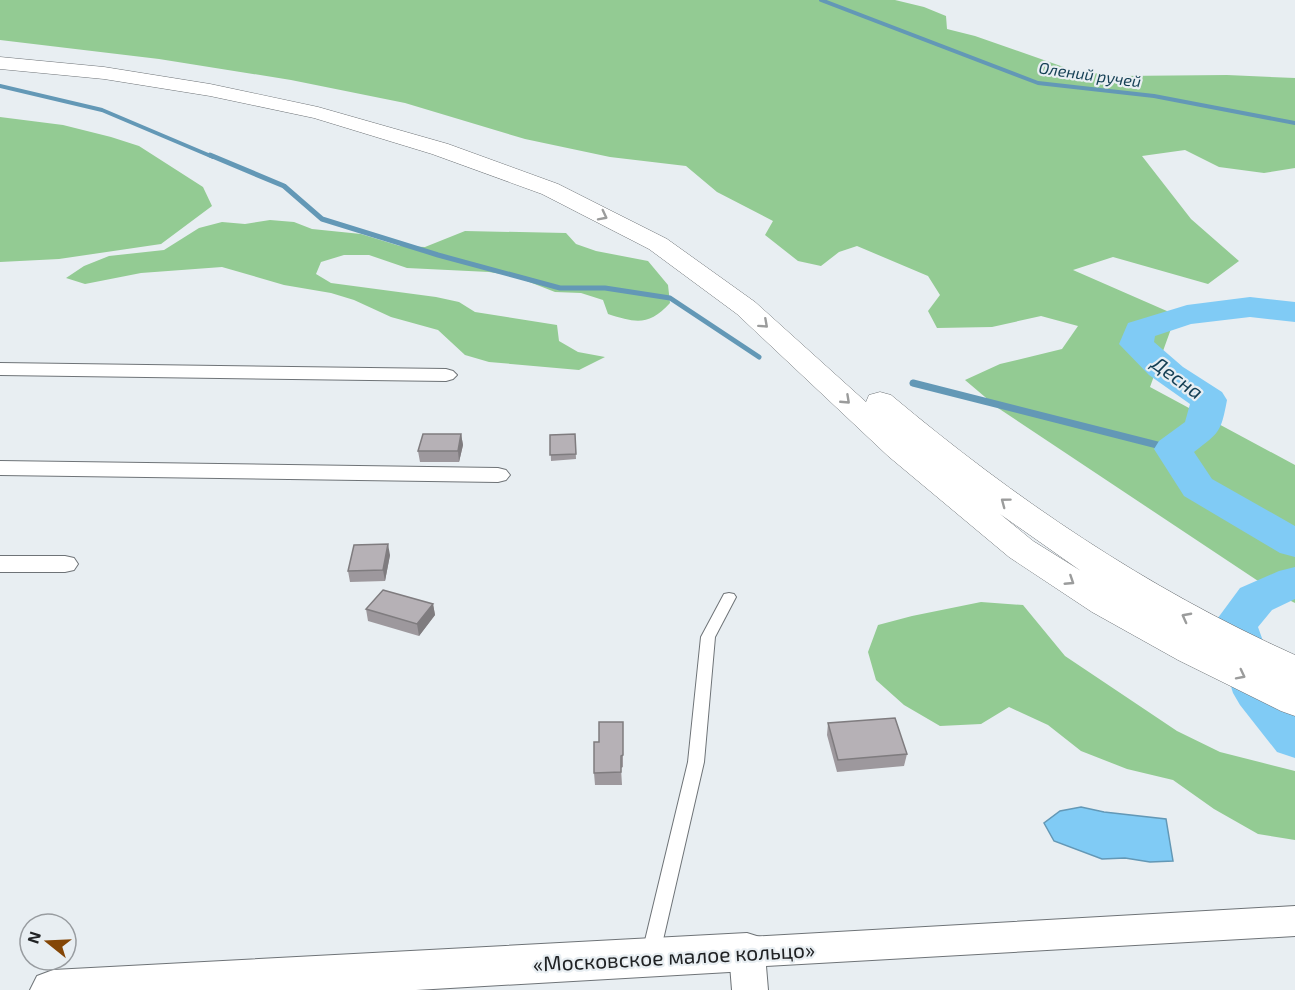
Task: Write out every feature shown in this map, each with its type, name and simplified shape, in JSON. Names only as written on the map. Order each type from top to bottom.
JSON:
[{"type":"highway","points":[[0,55],[115,67],[223,84],[334,107],[458,142],[568,181],[677,235],[770,304],[1105,603],[1192,651],[1295,701]]},
{"type":"highway","points":[[0,63],[104,73],[198,88],[318,113],[440,149],[550,189],[658,244],[746,309],[899,449],[1037,543],[1295,671]]},
{"type":"street","points":[[0,369],[446,375]]},
{"type":"street","points":[[0,468],[498,475]]},
{"type":"street","points":[[0,564],[65,564]]},
{"type":"street","name":"«Московское малое кольцо»","points":[[53,990],[650,957],[748,971],[1295,921]]},
{"type":"lane","points":[[650,957],[696,762],[708,637],[729,597]]},
{"type":"green space","points":[[0,0],[895,0],[924,7],[946,16],[947,29],[975,36],[1075,71],[1119,76],[1227,75],[1295,78],[1295,168],[1264,173],[1219,167],[1185,150],[1142,156],[1191,219],[1239,261],[1208,284],[1113,257],[1073,270],[1176,315],[1150,387],[1295,465],[1295,603],[1279,595],[998,408],[965,380],[1000,364],[1062,349],[1078,326],[1041,316],[992,327],[937,328],[928,311],[940,295],[928,276],[857,246],[839,252],[821,266],[798,261],[765,235],[773,221],[717,192],[686,166],[610,157],[525,139],[405,103],[291,80],[159,59],[0,40]]},
{"type":"green space","points":[[0,117],[63,125],[139,146],[203,187],[212,206],[161,244],[59,259],[0,262]]},
{"type":"green space","points":[[270,220],[294,222],[312,229],[361,234],[400,246],[425,247],[465,231],[566,233],[576,244],[596,251],[648,261],[668,285],[670,303],[649,319],[634,321],[608,314],[603,300],[581,293],[555,292],[514,276],[489,272],[407,268],[369,255],[344,255],[321,262],[316,274],[331,283],[436,297],[459,302],[475,312],[557,325],[559,341],[578,352],[605,357],[579,370],[489,362],[465,355],[438,330],[391,317],[354,300],[331,293],[284,285],[222,267],[141,273],[85,284],[66,278],[84,266],[109,256],[164,250],[199,228],[222,222],[245,224]]},
{"type":"green space","points":[[981,602],[1023,605],[1065,656],[1177,731],[1220,752],[1295,771],[1295,840],[1258,834],[1214,809],[1173,780],[1127,769],[1081,751],[1048,725],[1009,707],[981,724],[940,726],[904,705],[876,680],[868,652],[878,625]]},
{"type":"water","points":[[1081,807],[1166,819],[1173,861],[1102,859],[1054,841],[1044,823],[1060,811]]},
{"type":"building","points":[[423,434],[461,434],[458,451],[418,451]]},
{"type":"building","points":[[575,434],[576,454],[550,455],[550,435]]},
{"type":"building","points":[[388,544],[383,570],[348,571],[354,545]]},
{"type":"building","points":[[383,590],[433,604],[417,624],[366,609]]},
{"type":"building","points":[[895,718],[907,754],[838,760],[828,723]]},
{"type":"building","points":[[599,722],[623,722],[621,772],[594,773],[594,742],[599,742]]},
{"type":"waterway","name":"Олений ручей","points":[[821,0],[1038,83],[1154,96],[1295,123]]},
{"type":"waterway","points":[[0,86],[102,110],[213,157]]},
{"type":"waterway","points":[[210,155],[284,186],[322,219],[438,255],[560,288],[605,288],[670,298],[759,357]]},
{"type":"waterway","name":"Десна","points":[[1295,312],[1250,307],[1187,315],[1140,330],[1136,344],[1161,368],[1209,400],[1203,427],[1173,449],[1198,487],[1295,544]]},
{"type":"waterway","points":[[913,383],[1173,449]]},
{"type":"waterway","name":"Десна","points":[[1295,581],[1256,599],[1235,626],[1257,693],[1295,739]]}]
